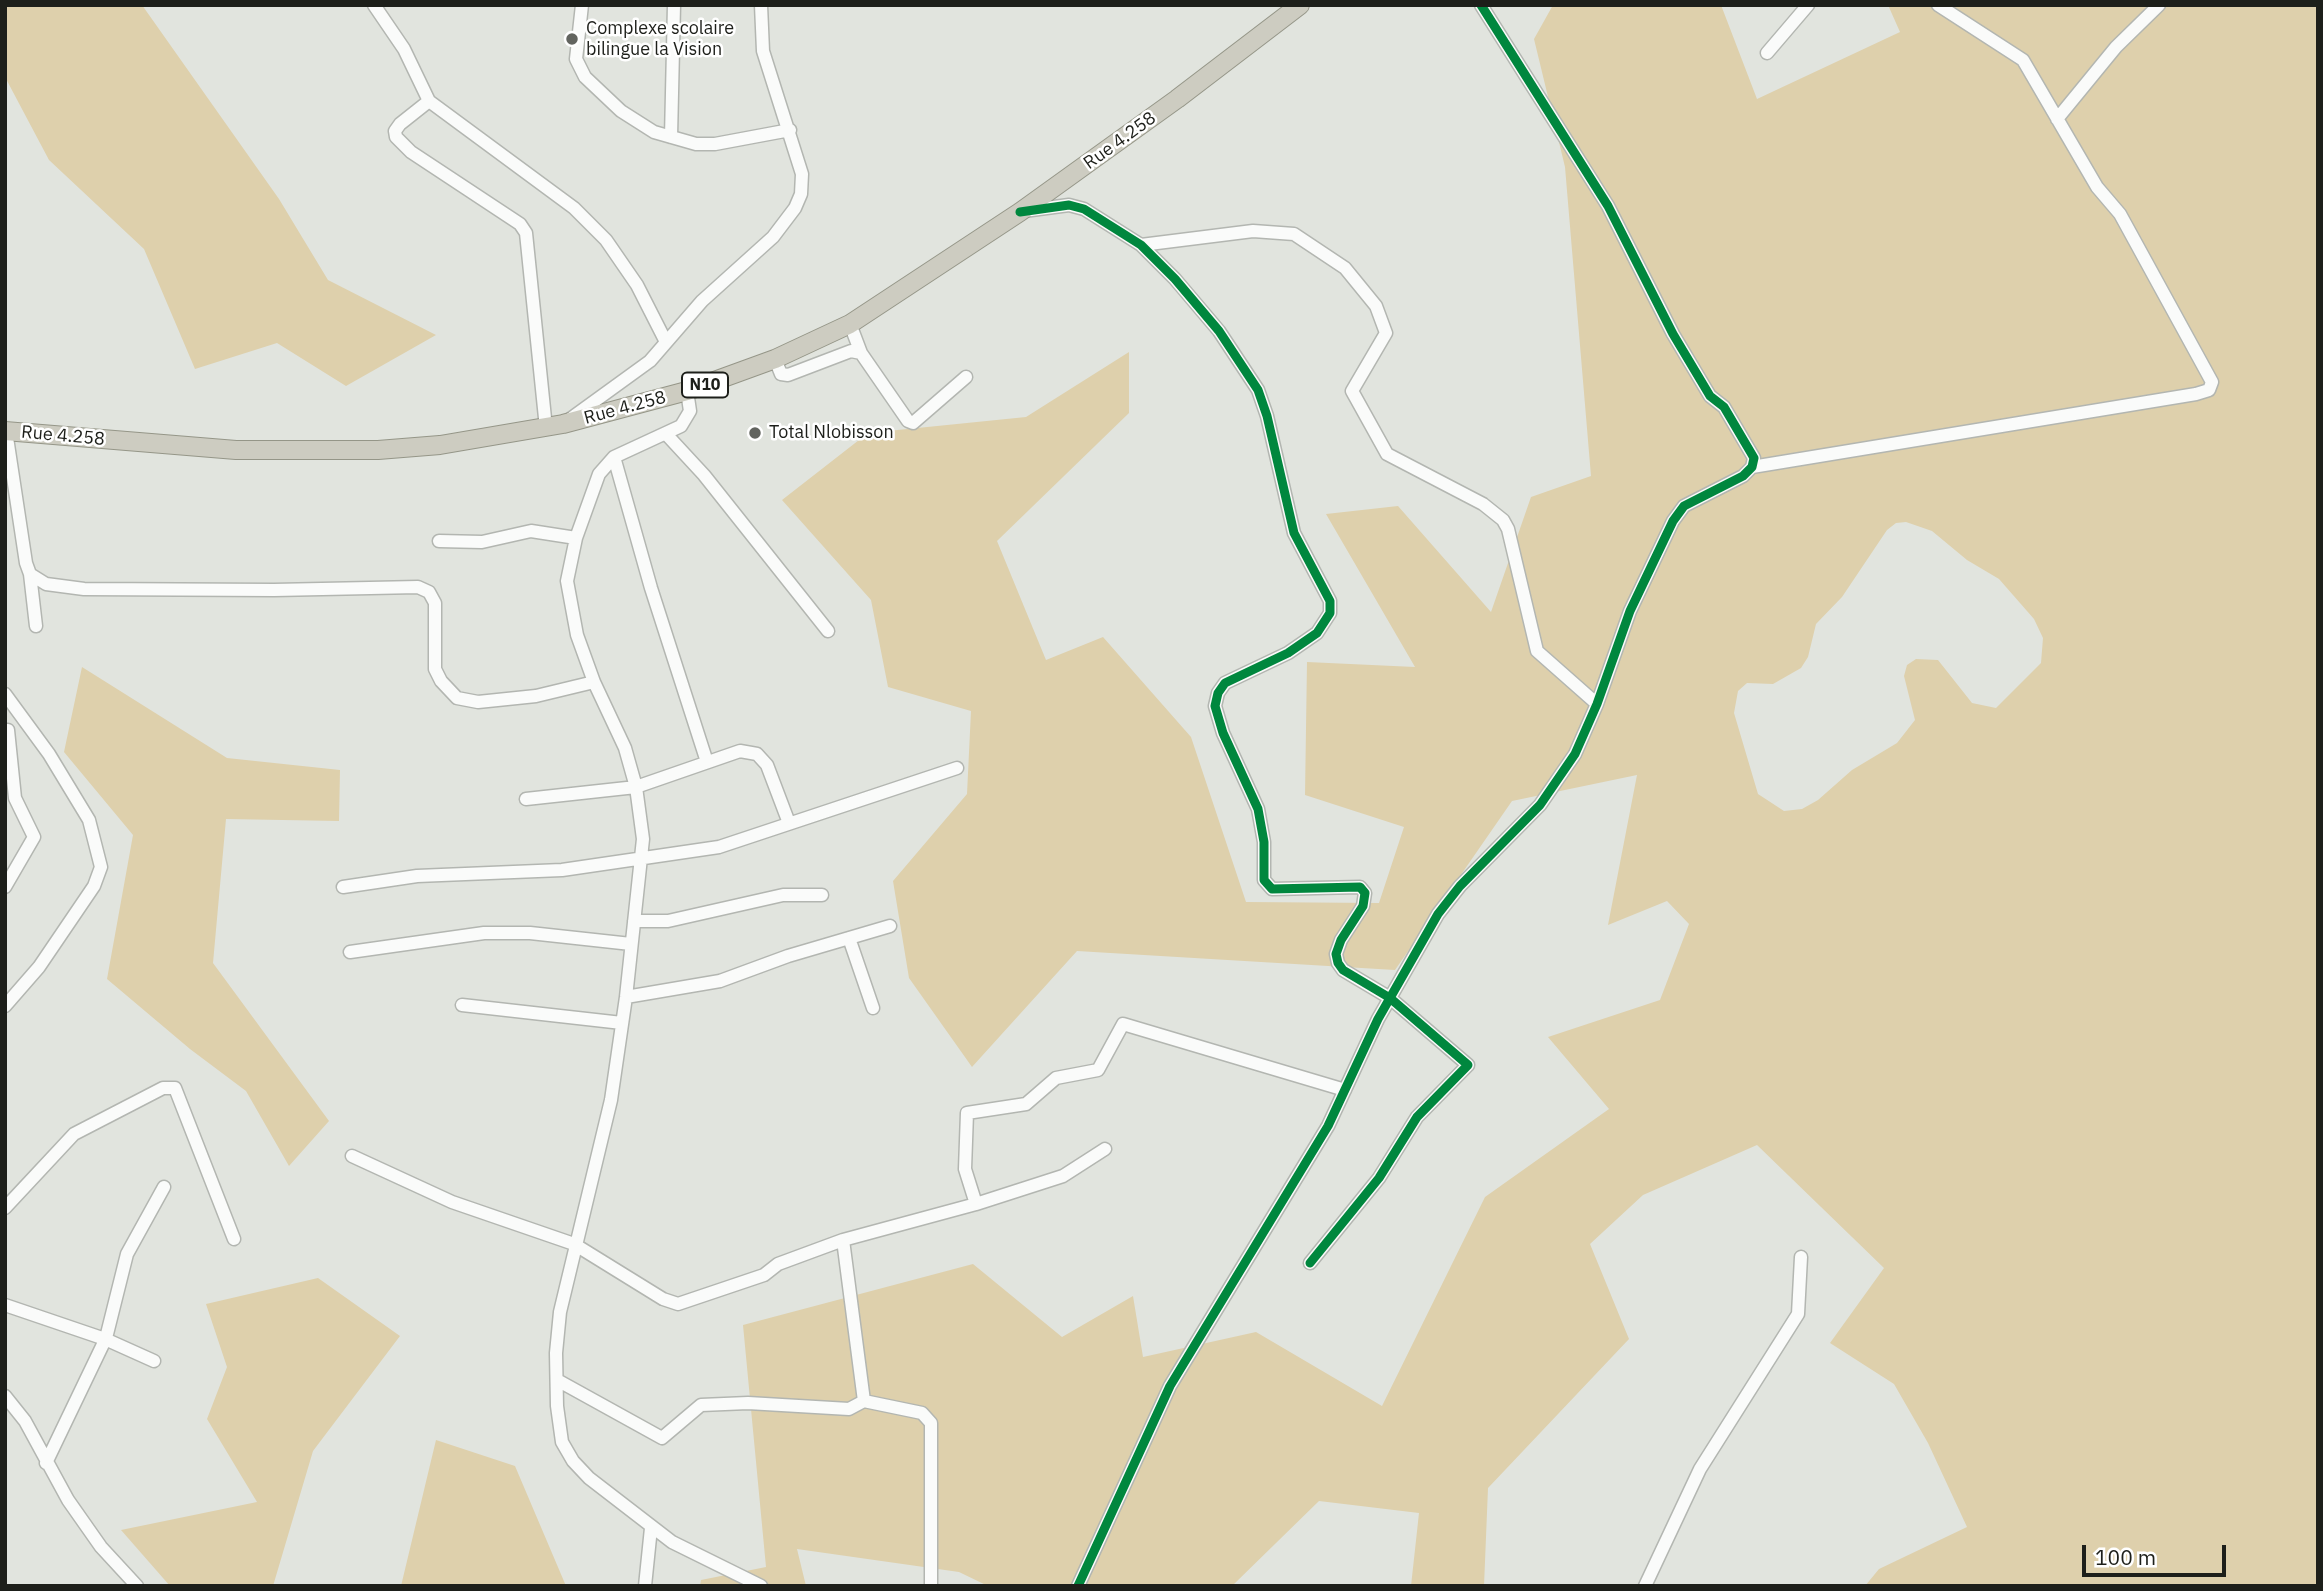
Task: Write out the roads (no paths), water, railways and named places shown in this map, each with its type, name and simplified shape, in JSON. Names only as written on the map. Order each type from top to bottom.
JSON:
[{"type":"highway","name":"Rue 4.258","points":[[6,431],[236,450],[308,452],[440,445],[554,426],[687,391],[775,359],[849,324],[1020,212],[1177,99],[1300,5]]},
{"type":"street","points":[[374,5],[404,48],[429,101],[574,208],[606,240],[638,285],[666,342]]},
{"type":"street","points":[[582,5],[576,59],[585,77],[621,111],[654,132],[696,144],[715,144],[790,130]]},
{"type":"street","points":[[671,137],[674,5]]},
{"type":"street","points":[[429,101],[400,124],[395,131],[396,137],[411,152],[520,224],[526,233],[554,426],[640,370],[702,301],[773,237],[795,208],[802,174],[763,51],[761,5]]},
{"type":"street","points":[[1078,1586],[1170,1386],[1307,1161],[1390,998],[1438,914],[1460,886],[1523,825],[1568,766],[1597,704],[1630,611],[1673,521],[1684,506],[1743,477],[1752,467],[1754,457],[1747,443],[1724,407],[1710,396],[1673,334],[1608,206],[1480,5]]},
{"type":"street","points":[[1767,53],[1808,5]]},
{"type":"street","points":[[1752,467],[2209,390],[2212,382],[2120,214],[2097,187],[2023,61],[1938,5]]},
{"type":"street","points":[[2057,119],[2116,47],[2160,5]]},
{"type":"street","points":[[1020,212],[1069,205],[1084,209],[1141,245],[1175,279],[1219,331],[1258,390],[1267,416],[1294,533],[1330,601],[1330,613],[1317,633],[1288,653],[1225,683],[1218,692],[1215,706],[1223,733],[1258,808],[1264,842],[1264,880],[1272,889],[1360,887],[1365,893],[1363,906],[1341,940],[1336,954],[1338,963],[1343,970],[1390,998],[1468,1065],[1417,1117],[1379,1178],[1310,1263]]},
{"type":"street","points":[[1141,245],[1252,231],[1294,233],[1345,268],[1376,306],[1386,333],[1386,338],[1353,385],[1352,391],[1387,454],[1483,505],[1503,520],[1508,529],[1537,652],[1597,704]]},
{"type":"street","points":[[849,324],[861,352],[908,421],[913,423],[966,377]]},
{"type":"street","points":[[775,359],[781,374],[788,375],[851,351],[861,352]]},
{"type":"street","points":[[687,391],[691,404],[687,419],[667,435],[614,457],[605,465],[593,485],[576,538],[568,594],[594,682],[619,732],[636,787],[643,839],[626,997],[608,1114],[574,1244],[560,1312],[556,1380],[562,1442],[573,1461],[651,1528],[703,1558],[761,1586]]},
{"type":"street","points":[[6,431],[36,626]]},
{"type":"street","points":[[667,435],[704,475],[828,631]]},
{"type":"street","points":[[614,457],[651,588],[707,762]]},
{"type":"street","points":[[439,541],[482,541],[531,531],[576,538]]},
{"type":"street","points":[[30,574],[46,584],[85,589],[274,590],[418,587],[429,592],[435,603],[435,669],[441,681],[457,698],[478,702],[536,696],[594,682]]},
{"type":"street","points":[[5,694],[49,754],[89,820],[101,867],[94,886],[39,967],[5,1006]]},
{"type":"street","points":[[5,730],[8,730],[15,798],[34,837],[5,887]]},
{"type":"street","points":[[526,800],[636,787],[740,751],[758,754],[767,765],[789,823]]},
{"type":"street","points":[[343,887],[417,876],[562,870],[719,847],[957,768]]},
{"type":"street","points":[[634,921],[667,920],[783,895],[822,895]]},
{"type":"street","points":[[626,997],[720,981],[890,926]]},
{"type":"street","points":[[350,952],[484,933],[530,933],[631,944]]},
{"type":"street","points":[[849,938],[873,1008]]},
{"type":"street","points":[[462,1005],[622,1023]]},
{"type":"street","points":[[976,1204],[965,1169],[967,1113],[1026,1104],[1056,1078],[1098,1070],[1123,1024],[1345,1090]]},
{"type":"street","points":[[5,1209],[74,1134],[163,1088],[175,1088],[234,1239]]},
{"type":"street","points":[[352,1156],[452,1202],[574,1244],[663,1299],[678,1304],[764,1275],[778,1264],[843,1240],[976,1204],[1063,1176],[1105,1149]]},
{"type":"street","points":[[46,1463],[105,1339],[127,1254],[164,1187]]},
{"type":"street","points":[[843,1240],[864,1401]]},
{"type":"street","points":[[1645,1586],[1700,1469],[1798,1314],[1801,1257]]},
{"type":"street","points":[[5,1305],[105,1339],[154,1361]]},
{"type":"street","points":[[556,1380],[662,1438],[701,1405],[748,1403],[849,1409],[864,1401],[922,1413],[931,1423],[931,1586]]},
{"type":"street","points":[[5,1396],[25,1421],[46,1463],[100,1547],[137,1586]]},
{"type":"street","points":[[645,1586],[651,1528]]},
{"type":"place","name":"Complexe scolaire bilingue la Vision","points":[[572,39]]},
{"type":"place","name":"Total Nlobisson","points":[[755,433]]}]
